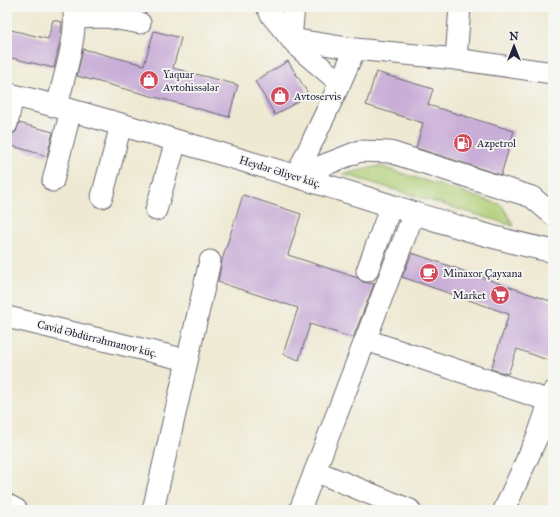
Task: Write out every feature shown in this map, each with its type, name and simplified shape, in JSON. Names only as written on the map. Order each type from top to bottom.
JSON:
[{"type":"main road","name":"Heydər Əliyev küç.","points":[[10,95],[64,108],[296,176],[504,240],[553,251]]},
{"type":"main road","points":[[7,505],[16,510]]},
{"type":"street","points":[[267,7],[272,16],[300,50],[340,83]]},
{"type":"street","points":[[291,39],[294,7]]},
{"type":"street","points":[[456,59],[460,7]]},
{"type":"street","points":[[53,181],[73,40],[74,12],[140,23]]},
{"type":"street","points":[[291,39],[355,49],[456,59],[553,73]]},
{"type":"street","points":[[296,176],[355,49]]},
{"type":"street","points":[[7,124],[10,95]]},
{"type":"street","points":[[102,197],[121,125]]},
{"type":"street","points":[[156,210],[176,141]]},
{"type":"street","points":[[296,176],[360,151],[390,152],[532,197],[553,215]]},
{"type":"street","points":[[367,271],[391,206]]},
{"type":"street","points":[[300,510],[414,213]]},
{"type":"street","points":[[153,510],[210,261]]},
{"type":"street","name":"Cavid Əbdürrəhmanov küç.","points":[[7,317],[187,360]]},
{"type":"street","points":[[366,340],[551,397],[538,435],[504,510]]},
{"type":"street","points":[[315,471],[410,510]]},
{"type":"green space","points":[[379,166],[502,205],[514,226],[343,174]]},
{"type":"building","points":[[53,20],[62,22],[60,41],[54,68],[7,57],[7,29],[48,39]]},
{"type":"building","points":[[154,31],[181,38],[173,68],[238,85],[229,117],[77,76],[83,49],[144,65]]},
{"type":"building","points":[[288,61],[309,95],[275,115],[255,81]]},
{"type":"building","points":[[376,72],[433,89],[428,105],[514,131],[501,175],[416,148],[423,123],[366,105]]},
{"type":"building","points":[[19,123],[53,132],[47,156],[9,145],[12,135],[16,132]]},
{"type":"building","points":[[243,195],[301,214],[288,255],[358,278],[363,282],[374,284],[353,338],[310,324],[299,360],[283,354],[298,308],[218,282],[222,260]]},
{"type":"building","points":[[412,253],[553,302],[553,362],[517,349],[508,374],[491,369],[509,314],[402,277]]},
{"type":"place","name":"Yaquar Avtohissələr","points":[[149,80]]},
{"type":"place","name":"Avtoservis","points":[[280,96]]},
{"type":"place","name":"Azpetrol","points":[[463,143]]},
{"type":"place","name":"Minaxor Çayxana","points":[[429,273]]},
{"type":"place","name":"Market","points":[[500,295]]}]
